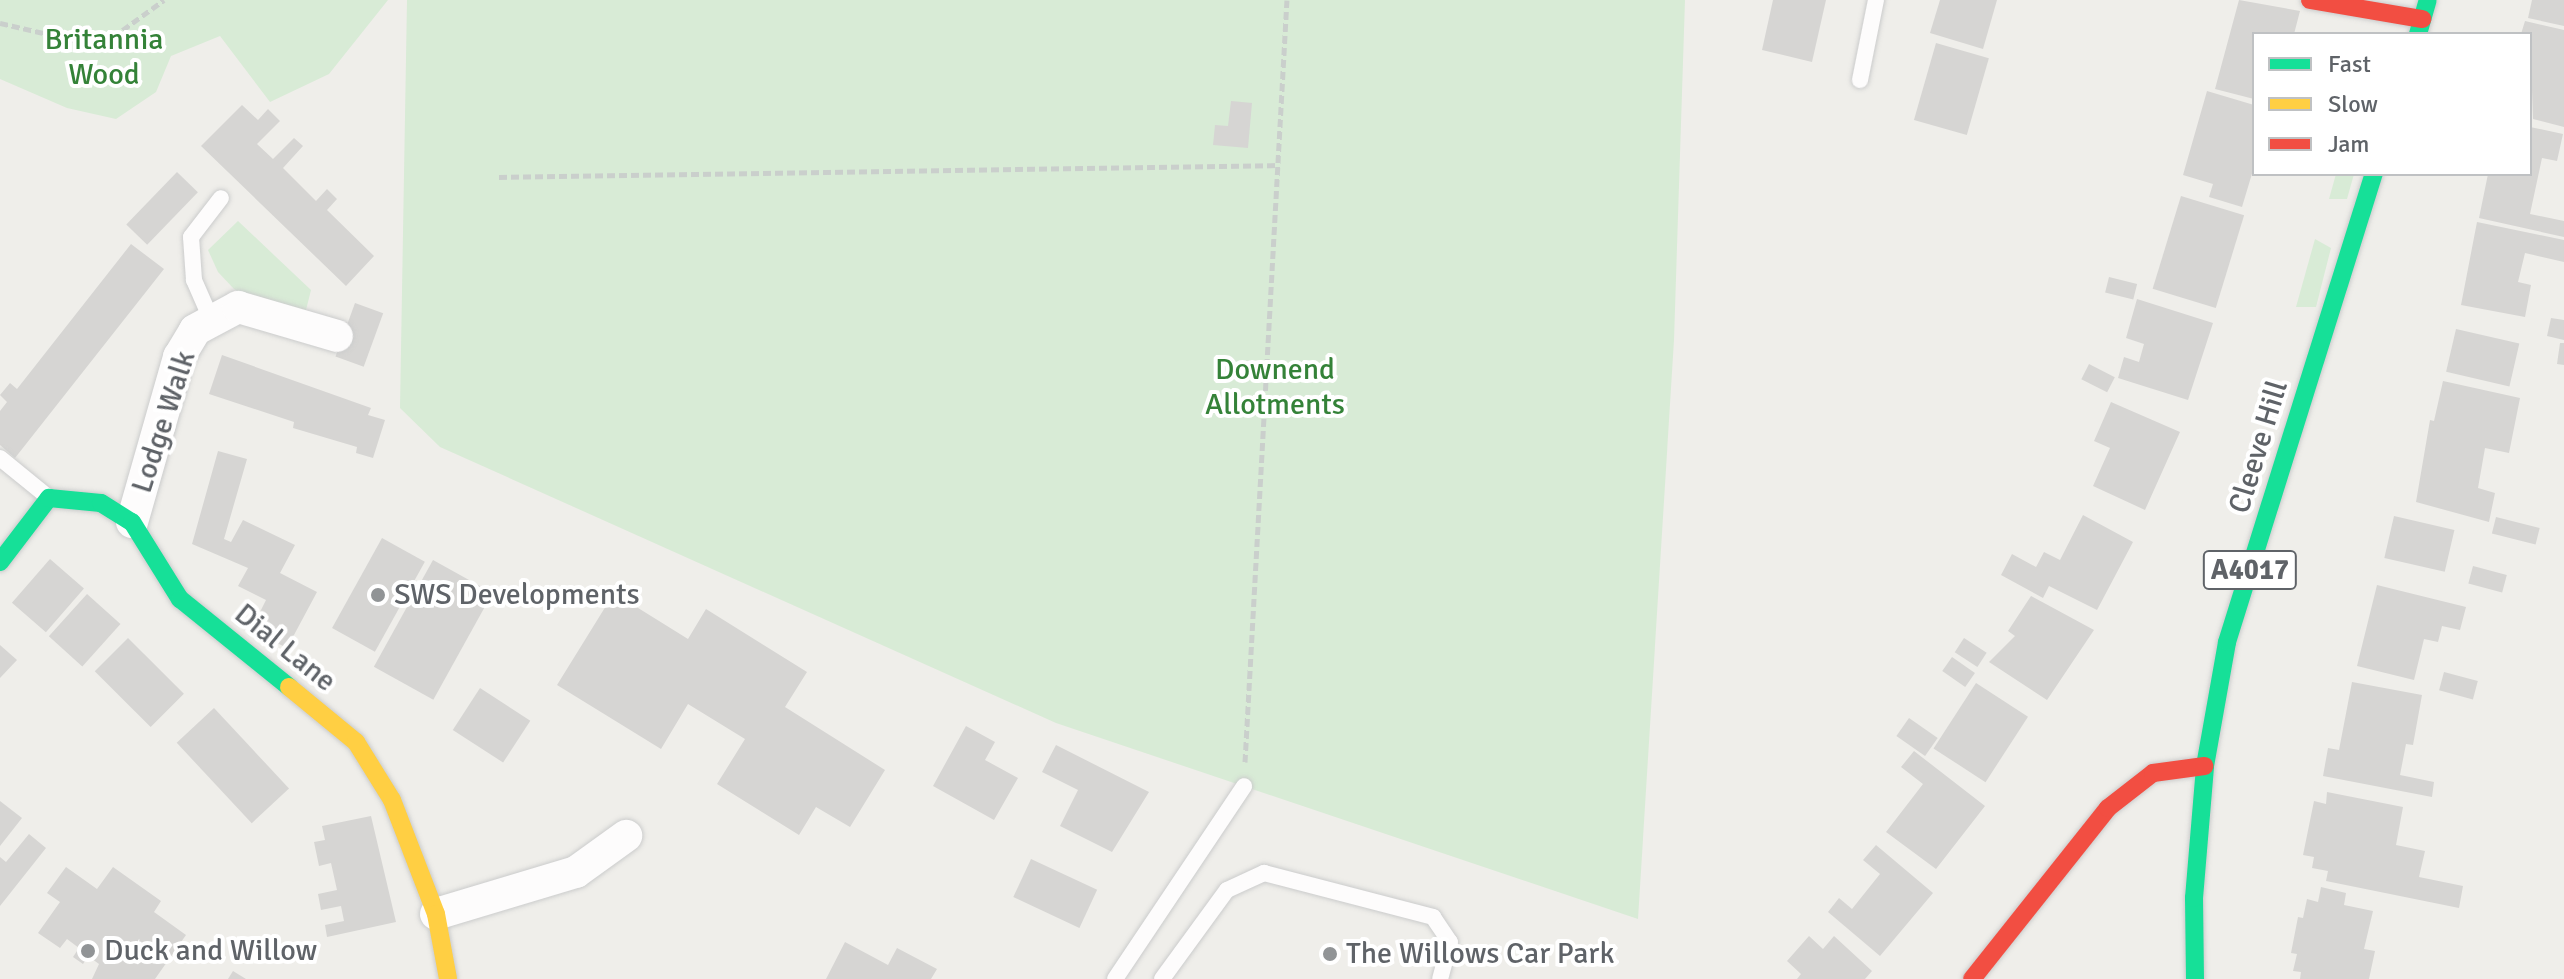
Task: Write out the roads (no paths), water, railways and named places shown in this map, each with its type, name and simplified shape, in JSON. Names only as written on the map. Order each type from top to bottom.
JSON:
[{"type":"street","points":[[2310,0],[2420,26],[2428,0]]},
{"type":"street","name":"Cleeve Hill","points":[[2195,979],[2194,898],[2205,766],[2227,642],[2373,176]]},
{"type":"street","name":"Lodge Walk","points":[[132,522],[179,357],[195,330],[238,307],[337,336]]},
{"type":"street","points":[[0,562],[49,498]]},
{"type":"street","name":"Dial Lane","points":[[49,498],[101,503],[132,522],[180,599],[356,742],[392,800],[436,914],[448,979]]},
{"type":"street","points":[[1972,979],[2108,808],[2153,773],[2205,766]]},
{"type":"street","points":[[436,914],[576,872],[626,836]]},
{"type":"lane","points":[[1860,80],[1876,0]]},
{"type":"lane","points":[[211,319],[194,280],[191,237],[221,198]]},
{"type":"lane","points":[[0,458],[49,498]]},
{"type":"lane","points":[[1115,979],[1244,786]]},
{"type":"lane","points":[[1162,979],[1227,890],[1264,873],[1433,917],[1450,942],[1440,979]]},
{"type":"place","name":"SWS Developments","points":[[378,595]]},
{"type":"place","name":"Duck and Willow","points":[[88,951]]},
{"type":"place","name":"The Willows Car Park","points":[[1330,954]]},
{"type":"park label","name":"Britannia Wood","points":[[104,57]]},
{"type":"park label","name":"Downend Allotments","points":[[1275,387]]}]
